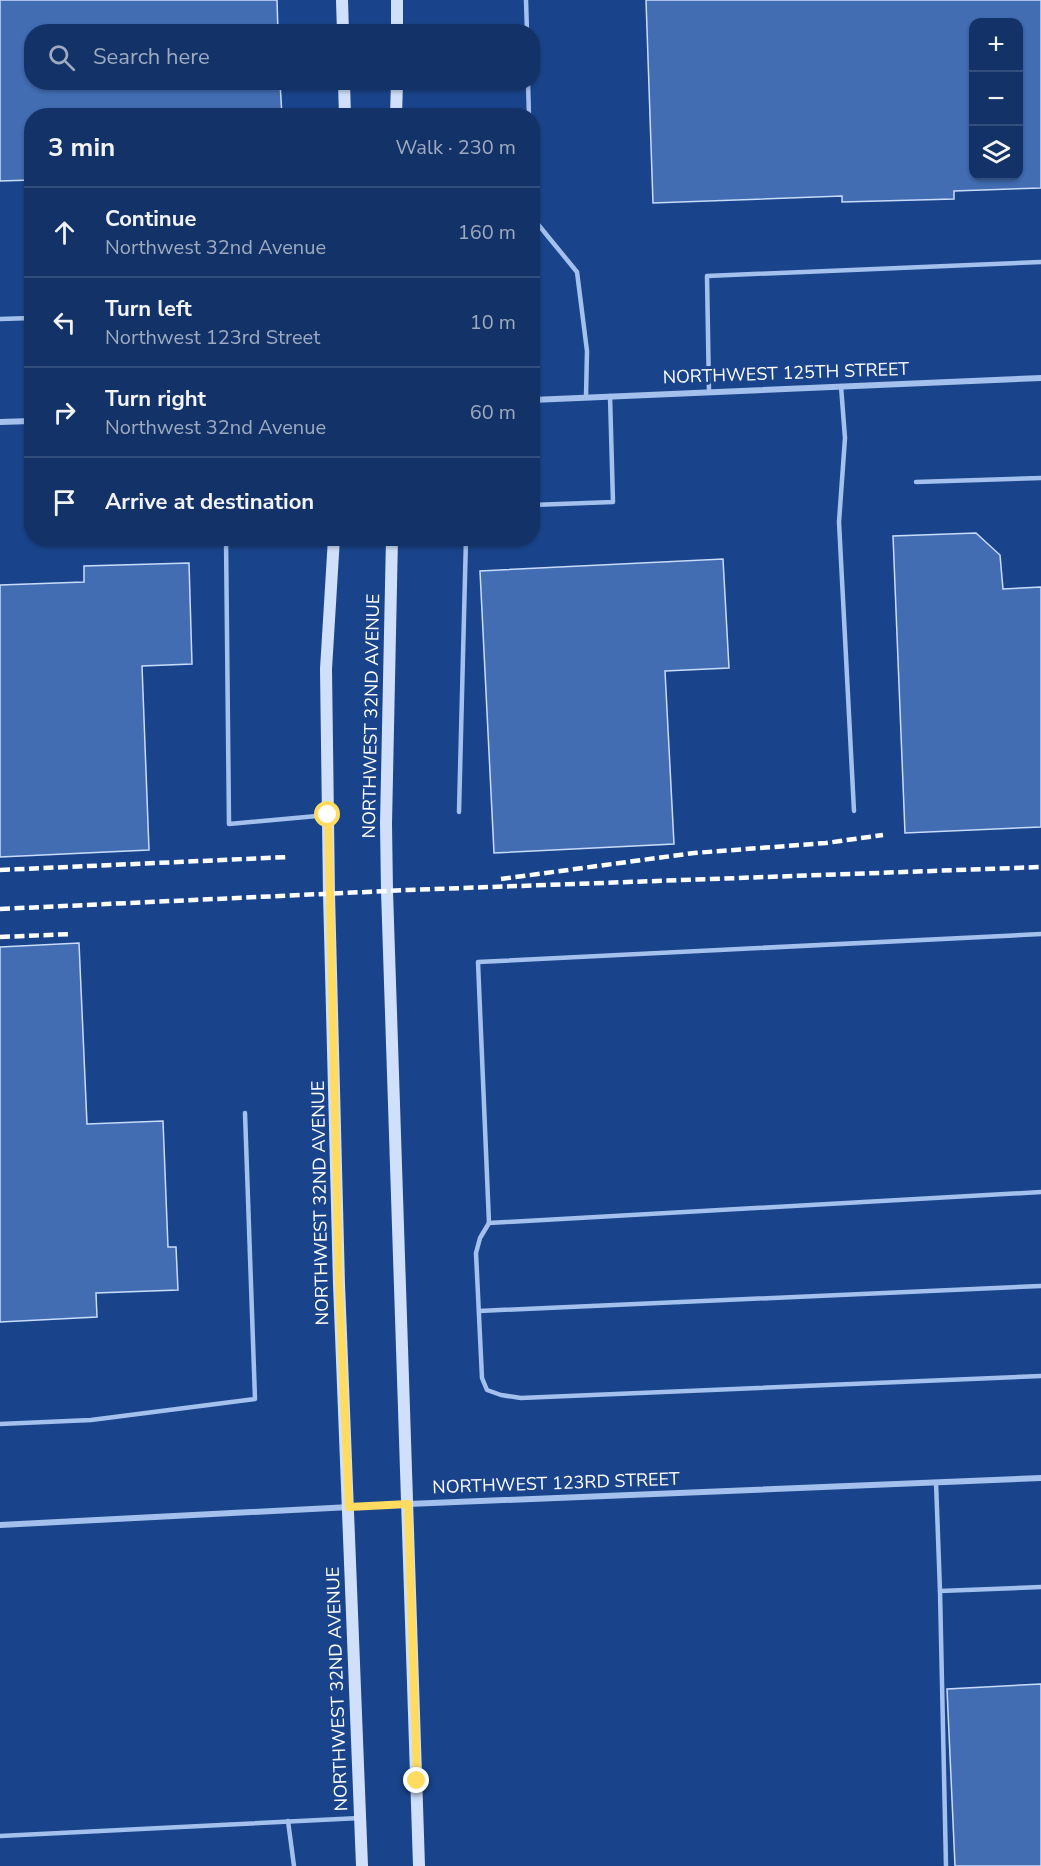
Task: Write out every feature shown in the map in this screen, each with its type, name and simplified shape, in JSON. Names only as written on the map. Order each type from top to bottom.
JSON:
[{"type":"main road","points":[[342,0],[343,24]]},
{"type":"main road","points":[[397,0],[397,24]]},
{"type":"main road","points":[[344,90],[345,108]]},
{"type":"main road","points":[[396,108],[397,90]]},
{"type":"main road","name":"NORTHWEST 32ND AVENUE","points":[[334,546],[327,669],[328,815],[339,1284],[362,1866]]},
{"type":"main road","name":"NORTHWEST 32ND AVENUE","points":[[392,546],[386,825],[387,891],[419,1866]]},
{"type":"street","name":"NORTHWEST 125TH STREET","points":[[540,400],[1041,378]]},
{"type":"street","points":[[0,422],[24,421]]},
{"type":"street","name":"NORTHWEST 123RD STREET","points":[[0,1525],[408,1504],[1041,1478]]},
{"type":"lane","points":[[526,0],[527,24]]},
{"type":"lane","points":[[528,90],[529,108]]},
{"type":"lane","points":[[540,227],[577,272],[587,351],[586,397]]},
{"type":"lane","points":[[709,392],[707,276],[1041,262]]},
{"type":"lane","points":[[0,319],[24,318]]},
{"type":"lane","points":[[841,386],[845,438],[839,522],[854,811]]},
{"type":"lane","points":[[540,505],[613,502],[610,396]]},
{"type":"lane","points":[[916,482],[1041,478]]},
{"type":"lane","points":[[226,546],[229,824],[328,815]]},
{"type":"lane","points":[[459,812],[466,546]]},
{"type":"lane","points":[[1041,934],[478,962],[489,1223],[480,1238],[476,1253],[482,1378],[488,1390],[501,1395],[521,1398],[1041,1376]]},
{"type":"lane","points":[[0,1424],[91,1420],[255,1399],[245,1113]]},
{"type":"lane","points":[[489,1223],[1041,1192]]},
{"type":"lane","points":[[478,1311],[1041,1286]]},
{"type":"lane","points":[[936,1482],[946,1866]]},
{"type":"lane","points":[[940,1591],[1041,1587]]},
{"type":"lane","points":[[0,1836],[360,1818]]},
{"type":"lane","points":[[288,1821],[294,1866]]},
{"type":"building","points":[[0,0],[277,0],[278,24],[24,24],[24,90],[280,90],[282,108],[24,108],[24,180],[0,181]]},
{"type":"building","points":[[646,0],[1041,0],[1041,188],[954,191],[954,199],[842,202],[842,196],[653,203]]},
{"type":"building","points":[[976,533],[1000,555],[1003,589],[1041,587],[1041,827],[905,833],[893,536]]},
{"type":"building","points":[[723,559],[729,668],[665,671],[674,844],[494,853],[480,571]]},
{"type":"building","points":[[189,563],[192,664],[142,666],[149,850],[0,857],[0,585],[84,582],[84,566]]},
{"type":"building","points":[[79,943],[87,1124],[163,1121],[168,1247],[176,1247],[178,1290],[96,1293],[97,1317],[0,1322],[0,947]]},
{"type":"building","points":[[1041,1684],[1041,1866],[955,1866],[947,1689]]},
{"type":"railway","points":[[501,879],[694,853],[826,843],[883,835]]},
{"type":"railway","points":[[0,870],[289,857]]},
{"type":"railway","points":[[0,909],[408,890],[1041,867]]},
{"type":"railway","points":[[0,937],[72,934]]},
{"type":"route","points":[[328,815],[339,1284],[349,1507],[408,1504],[417,1781]]}]
